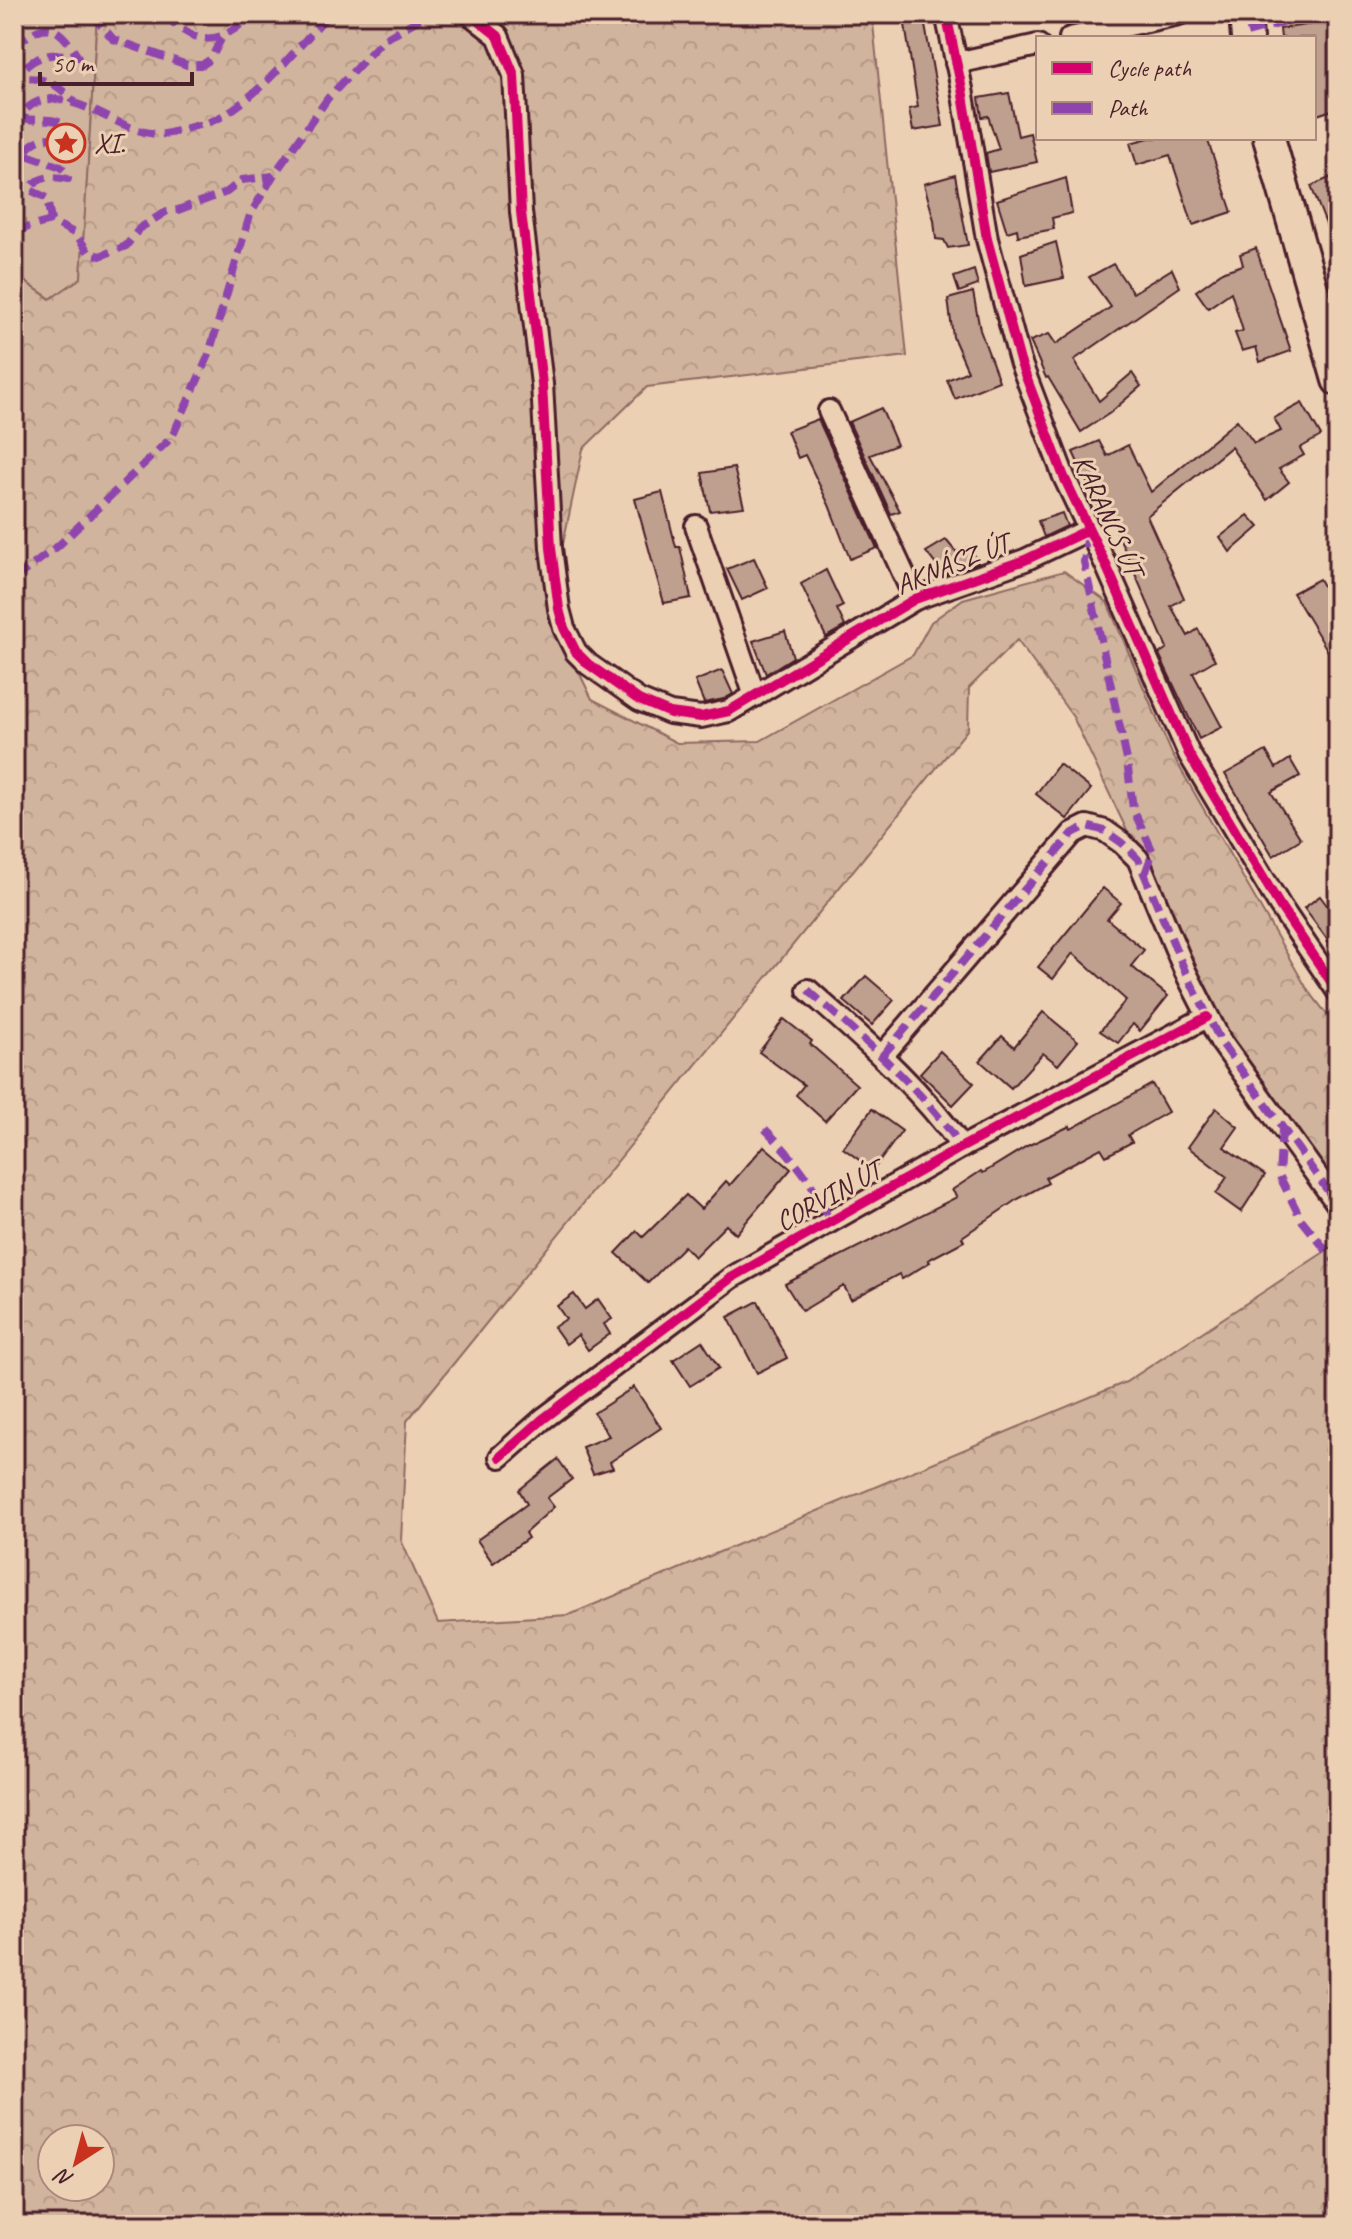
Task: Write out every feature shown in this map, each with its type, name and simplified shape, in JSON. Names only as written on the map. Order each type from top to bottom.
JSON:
[{"type":"main road","points":[[1245,14],[1247,36]]},
{"type":"main road","points":[[1270,140],[1338,380]]},
{"type":"street","name":"AKNÁSZ ÚT","points":[[470,14],[498,36],[514,75],[521,212],[542,384],[551,548],[564,628],[576,652],[588,664],[639,700],[670,713],[701,717],[715,715],[755,696],[915,599],[1025,560],[1088,530]]},
{"type":"street","name":"KARANCS ÚT","points":[[946,14],[987,239],[1011,333],[1050,443],[1189,754],[1280,906],[1338,992]]},
{"type":"street","points":[[1079,36],[1179,14]]},
{"type":"street","points":[[956,63],[1036,45]]},
{"type":"street","name":"AKNÁSZ ÚT","points":[[829,411],[915,599]]},
{"type":"street","points":[[696,526],[755,696]]},
{"type":"street","points":[[882,1056],[1077,829],[1087,826],[1109,833],[1141,864],[1207,1017],[1240,1072],[1338,1205]]},
{"type":"street","points":[[808,990],[928,1102],[962,1147]]},
{"type":"street","name":"CORVIN ÚT","points":[[500,1457],[543,1419],[731,1278],[962,1147],[1207,1017]]},
{"type":"green space","points":[[14,14],[97,14],[81,278],[51,299],[17,276],[14,249]]},
{"type":"green space","points":[[97,14],[872,14],[907,356],[647,387],[583,449],[549,610],[592,699],[677,743],[760,741],[913,655],[931,622],[963,599],[1064,571],[1107,602],[1172,754],[1306,987],[1338,1029],[1338,1205],[1248,1083],[1145,874],[1073,717],[1017,640],[969,688],[968,729],[407,1421],[401,1540],[438,1623],[569,1615],[1126,1382],[1338,1243],[1338,2225],[14,2225],[14,249],[17,276],[50,299],[81,278]]},
{"type":"building","points":[[923,14],[943,126],[913,131],[909,109],[918,107],[904,18]]},
{"type":"building","points":[[1338,20],[1338,91],[1334,93],[1338,108],[1316,115],[1316,36],[1281,36],[1280,29]]},
{"type":"building","points":[[1009,93],[1018,136],[1030,133],[1037,162],[989,172],[986,153],[999,149],[988,116],[982,117],[979,98]]},
{"type":"building","points":[[1141,140],[1208,140],[1232,212],[1193,225],[1170,155],[1137,165],[1130,143]]},
{"type":"building","points":[[1338,174],[1338,255],[1311,186]]},
{"type":"building","points":[[955,175],[968,245],[948,248],[944,240],[936,239],[924,184]]},
{"type":"building","points":[[1066,178],[1072,213],[1052,218],[1054,229],[1018,236],[1017,229],[1007,232],[997,200]]},
{"type":"building","points":[[1056,242],[1064,278],[1026,286],[1021,254]]},
{"type":"building","points":[[1256,248],[1291,351],[1260,362],[1256,347],[1242,351],[1235,333],[1243,331],[1231,292],[1208,308],[1196,291],[1224,271],[1243,265],[1240,254]]},
{"type":"building","points":[[1113,264],[1133,293],[1172,269],[1180,287],[1074,360],[1099,401],[1132,373],[1141,386],[1110,413],[1081,432],[1046,378],[1030,341],[1049,334],[1056,344],[1111,307],[1089,277]]},
{"type":"building","points":[[974,270],[978,285],[959,292],[954,277]]},
{"type":"building","points":[[973,292],[980,330],[999,381],[955,399],[947,380],[968,371],[953,337],[948,299]]},
{"type":"building","points":[[1302,403],[1321,436],[1300,448],[1304,455],[1279,469],[1289,482],[1267,500],[1231,447],[1147,516],[1184,598],[1171,606],[1188,636],[1198,629],[1215,660],[1193,673],[1222,727],[1199,739],[1159,654],[1167,648],[1111,518],[1105,521],[1073,452],[1099,441],[1107,456],[1128,445],[1151,492],[1237,420],[1254,443],[1281,431],[1274,418]]},
{"type":"building","points":[[881,408],[897,445],[870,455],[900,511],[891,514],[849,422]]},
{"type":"building","points":[[818,419],[877,548],[850,559],[805,455],[798,458],[787,431]]},
{"type":"building","points":[[734,468],[744,507],[710,511],[702,473]]},
{"type":"building","points":[[662,492],[676,547],[680,547],[691,598],[664,603],[635,499]]},
{"type":"building","points":[[1062,513],[1067,526],[1044,537],[1038,521]]},
{"type":"building","points":[[1248,515],[1259,527],[1230,552],[1220,537]]},
{"type":"building","points":[[946,540],[956,552],[970,547],[978,563],[944,575],[926,552]]},
{"type":"building","points":[[754,558],[768,588],[742,600],[727,569]]},
{"type":"building","points":[[826,570],[843,606],[837,609],[845,626],[826,637],[801,584]]},
{"type":"building","points":[[1319,579],[1337,611],[1331,614],[1338,626],[1338,668],[1293,593]]},
{"type":"building","points":[[785,631],[793,657],[766,674],[753,641]]},
{"type":"building","points":[[722,670],[733,694],[704,703],[695,681]]},
{"type":"building","points":[[1266,751],[1276,768],[1290,759],[1300,776],[1271,792],[1301,839],[1273,856],[1225,774]]},
{"type":"building","points":[[1059,764],[1091,789],[1067,819],[1036,794]]},
{"type":"building","points":[[1103,888],[1121,903],[1107,919],[1144,950],[1131,966],[1168,996],[1140,1031],[1133,1024],[1118,1043],[1100,1031],[1126,1000],[1073,953],[1053,979],[1038,967]]},
{"type":"building","points":[[1320,896],[1338,920],[1338,954],[1304,908]]},
{"type":"building","points":[[866,976],[894,1000],[872,1025],[844,1001]]},
{"type":"building","points":[[1043,1012],[1078,1041],[1058,1065],[1043,1053],[1011,1088],[980,1061],[1002,1036],[1014,1047]]},
{"type":"building","points":[[784,1019],[812,1041],[810,1044],[857,1085],[825,1121],[796,1095],[804,1085],[759,1052]]},
{"type":"building","points":[[940,1051],[974,1083],[953,1105],[920,1073]]},
{"type":"building","points":[[1152,1084],[1168,1112],[1128,1135],[1132,1142],[1106,1156],[1101,1148],[1045,1178],[1048,1183],[1016,1200],[962,1237],[964,1241],[928,1260],[930,1262],[902,1279],[899,1274],[851,1300],[844,1286],[802,1311],[785,1284],[957,1197],[952,1190],[981,1171],[983,1173],[1027,1146],[1070,1126],[1071,1129]]},
{"type":"building","points":[[1216,1108],[1238,1127],[1224,1147],[1265,1175],[1241,1212],[1216,1194],[1227,1177],[1188,1147]]},
{"type":"building","points":[[872,1109],[902,1131],[873,1170],[843,1148]]},
{"type":"building","points":[[764,1146],[791,1169],[736,1234],[726,1225],[694,1257],[684,1246],[648,1283],[616,1253],[637,1231],[643,1237],[686,1195],[701,1209],[726,1181],[730,1185]]},
{"type":"building","points":[[574,1294],[585,1309],[598,1299],[612,1319],[604,1324],[610,1334],[588,1350],[578,1335],[566,1344],[554,1327],[566,1319],[557,1306]]},
{"type":"building","points":[[758,1301],[787,1358],[757,1373],[728,1317]]},
{"type":"building","points":[[702,1341],[719,1368],[690,1386],[673,1360]]},
{"type":"building","points":[[634,1387],[661,1428],[610,1462],[613,1468],[593,1474],[582,1447],[609,1436],[594,1413]]},
{"type":"building","points":[[558,1459],[572,1479],[547,1498],[554,1507],[525,1533],[528,1538],[493,1563],[477,1540],[527,1504],[519,1490]]},
{"type":"marked path","points":[[14,35],[29,14]]},
{"type":"marked path","points":[[91,14],[113,39],[187,65],[202,65],[211,59],[222,37]]},
{"type":"marked path","points":[[165,14],[186,32],[208,38],[230,32],[251,14]]},
{"type":"marked path","points":[[51,221],[47,198],[30,190],[41,179],[68,179],[68,174],[61,167],[24,154],[39,140],[72,139],[73,135],[61,123],[23,118],[22,114],[36,102],[53,99],[71,102],[147,132],[167,134],[207,123],[233,109],[263,85],[329,14]]},
{"type":"marked path","points":[[14,579],[58,546],[172,437],[208,357],[250,215],[273,176],[328,98],[383,40],[428,14]]},
{"type":"marked path","points":[[1247,33],[1313,14]]},
{"type":"marked path","points":[[14,41],[16,43],[36,31],[46,29],[63,36],[78,57],[43,57],[29,64],[14,78],[48,82],[75,102]]},
{"type":"marked path","points":[[14,231],[51,221],[76,234],[89,253],[100,256],[126,246],[140,228],[167,211],[227,192],[242,180],[273,176]]},
{"type":"marked path","points":[[1088,532],[1084,562],[1127,760],[1133,809],[1153,852],[1145,874]]},
{"type":"marked path","points":[[882,1056],[1073,833],[1087,826],[1105,831],[1138,859],[1185,971],[1221,1042],[1338,1205]]},
{"type":"marked path","points":[[808,990],[909,1083],[962,1147]]},
{"type":"marked path","points":[[765,1129],[803,1172],[830,1223]]},
{"type":"marked path","points":[[1282,1129],[1279,1175],[1301,1219],[1338,1265]]},
{"type":"cycle path","points":[[470,14],[498,36],[514,75],[521,212],[542,384],[551,548],[564,628],[576,652],[588,664],[639,700],[670,713],[701,717],[729,711],[915,599],[1025,560],[1088,530]]},
{"type":"cycle path","points":[[946,14],[987,239],[1020,361],[1064,477],[1189,754],[1280,906],[1338,992]]},
{"type":"cycle path","points":[[500,1457],[543,1419],[731,1278],[962,1147],[1207,1017]]},
{"type":"place","name":"XI.","points":[[66,143]]}]
